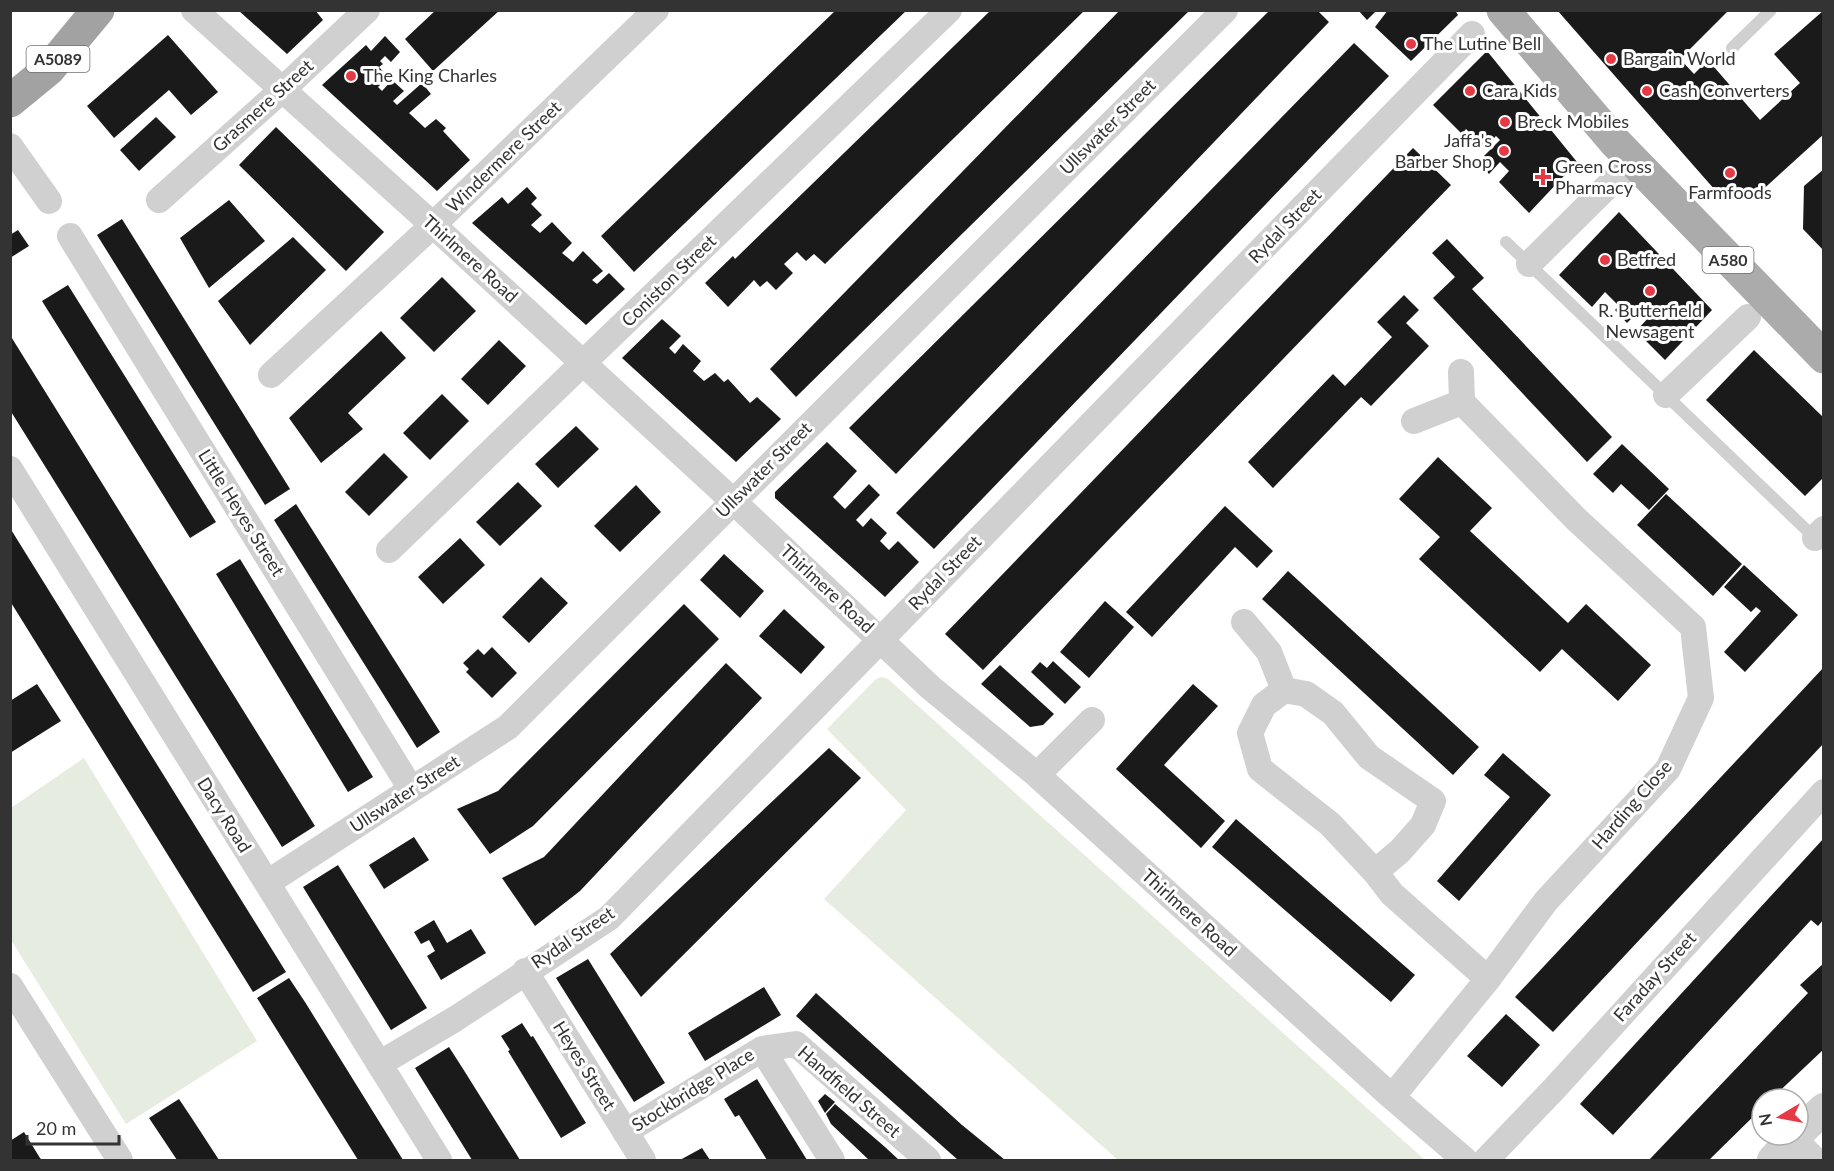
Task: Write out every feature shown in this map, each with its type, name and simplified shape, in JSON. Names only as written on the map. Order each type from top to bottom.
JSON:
[{"type":"highway","name":"A5089","points":[[10,101],[49,69],[98,10]]},
{"type":"main road","name":"A580","points":[[1503,10],[1633,161],[1824,357]]},
{"type":"street","name":"Thirlmere Road","points":[[194,10],[434,225],[733,501],[931,688],[1037,775],[1392,1097],[1466,1161]]},
{"type":"street","name":"Grasmere Street","points":[[159,201],[367,10]]},
{"type":"street","name":"Windermere Street","points":[[271,375],[434,225],[656,10]]},
{"type":"street","name":"Coniston Street","points":[[389,550],[949,10]]},
{"type":"street","name":"Ullswater Street","points":[[267,883],[508,727],[1225,10]]},
{"type":"street","name":"Rydal Street","points":[[379,1064],[455,1019],[609,918],[1472,34]]},
{"type":"street","points":[[10,146],[49,201]]},
{"type":"street","points":[[1529,264],[1633,161]]},
{"type":"street","name":"Little Heyes Street","points":[[70,236],[411,789]]},
{"type":"street","points":[[1666,395],[1748,317]]},
{"type":"street","points":[[1414,421],[1462,402],[1461,372]]},
{"type":"street","name":"Harding Close","points":[[1392,1097],[1488,979],[1546,901],[1668,769],[1701,698],[1693,627],[1576,519],[1462,402]]},
{"type":"street","name":"Dacy Road","points":[[10,469],[439,1161]]},
{"type":"street","points":[[1244,622],[1269,652],[1284,690]]},
{"type":"street","points":[[1375,872],[1400,851],[1424,825],[1432,801],[1369,757],[1333,713],[1306,694],[1284,690],[1264,705],[1250,733],[1260,769],[1330,824],[1375,872],[1392,894],[1488,979]]},
{"type":"street","points":[[1037,775],[1092,720]]},
{"type":"street","name":"Faraday Street","points":[[1486,1161],[1824,792]]},
{"type":"street","name":"Heyes Street","points":[[525,971],[643,1161]]},
{"type":"street","points":[[10,986],[120,1161]]},
{"type":"street","name":"Handfield Street","points":[[762,1048],[796,1044],[928,1161]]},
{"type":"street","points":[[762,1048],[832,1161]]},
{"type":"street","name":"Stockbridge Place","points":[[625,1132],[762,1048]]},
{"type":"street","points":[[1810,1122],[1824,1109]]},
{"type":"street","points":[[1773,1161],[1785,1147]]},
{"type":"street","points":[[1805,1147],[1815,1161]]},
{"type":"lane","points":[[1732,48],[1771,10]]},
{"type":"lane","points":[[1506,242],[1666,395],[1821,538]]},
{"type":"shaded area","points":[[882,677],[888,679],[1425,1160],[1118,1160],[824,899],[906,810],[827,729],[876,679]]},
{"type":"shaded area","points":[[84,758],[257,1041],[126,1124],[11,940],[11,808]]},
{"type":"building","points":[[238,10],[315,10],[323,20],[287,54]]},
{"type":"building","points":[[436,10],[500,10],[433,71],[405,39]]},
{"type":"building","points":[[836,10],[907,10],[634,272],[601,236]]},
{"type":"building","points":[[991,10],[1085,10],[825,264],[814,254],[806,261],[797,252],[784,264],[793,273],[776,290],[767,281],[760,287],[754,280],[728,307],[705,283],[733,256],[735,259]]},
{"type":"building","points":[[1120,10],[1190,10],[796,397],[770,369]]},
{"type":"building","points":[[1270,10],[1317,10],[1329,22],[896,474],[849,428]]},
{"type":"building","points":[[1358,10],[1377,10],[1367,20]]},
{"type":"building","name":"The Lutine Bell","points":[[1388,10],[1455,10],[1458,15],[1411,61],[1375,27]]},
{"type":"building","points":[[1557,10],[1729,10],[1680,59],[1694,74],[1708,60],[1760,120],[1800,83],[1774,54],[1824,10],[1824,134],[1758,194],[1715,190]]},
{"type":"building","points":[[168,35],[218,92],[191,115],[169,90],[114,138],[87,106]]},
{"type":"building","points":[[385,36],[400,52],[391,62],[385,56],[380,61],[383,64],[379,67],[388,77],[378,87],[382,91],[392,80],[404,91],[393,101],[397,105],[422,83],[431,94],[409,113],[425,128],[436,119],[446,128],[443,131],[470,160],[437,191],[322,85],[366,45],[371,51]]},
{"type":"building","points":[[1354,43],[1389,76],[934,549],[896,513]]},
{"type":"building","points":[[1487,51],[1577,162],[1529,213],[1499,182],[1509,171],[1500,162],[1489,174],[1478,162],[1500,140],[1496,136],[1484,148],[1466,129],[1462,134],[1433,105]]},
{"type":"building","points":[[156,117],[176,137],[139,171],[120,150]]},
{"type":"building","points":[[276,127],[384,232],[346,271],[239,165]]},
{"type":"building","points":[[1413,148],[1451,185],[983,670],[945,634]]},
{"type":"building","points":[[1824,169],[1824,251],[1803,229],[1804,186]]},
{"type":"building","points":[[527,187],[537,198],[531,204],[542,215],[531,225],[540,233],[552,222],[572,243],[562,253],[573,262],[583,251],[603,271],[592,280],[597,284],[609,273],[625,289],[586,325],[472,223],[502,197],[508,204]]},
{"type":"building","points":[[229,200],[265,241],[209,288],[180,238]]},
{"type":"building","points":[[1619,212],[1712,310],[1665,360],[1636,331],[1652,314],[1644,306],[1627,323],[1615,310],[1619,306],[1605,292],[1592,307],[1559,275]]},
{"type":"building","points":[[122,219],[290,489],[265,505],[97,235]]},
{"type":"building","points":[[18,230],[29,246],[10,258],[10,235]]},
{"type":"building","points":[[293,237],[326,270],[250,345],[218,301]]},
{"type":"building","points":[[1447,239],[1484,278],[1472,289],[1612,437],[1587,462],[1433,298],[1455,277],[1432,253]]},
{"type":"building","points":[[442,277],[476,311],[434,352],[400,318]]},
{"type":"building","points":[[68,285],[216,522],[190,538],[42,301]]},
{"type":"building","points":[[1404,295],[1419,310],[1406,323],[1429,346],[1371,406],[1361,397],[1273,488],[1248,462],[1333,374],[1345,386],[1392,337],[1377,322]]},
{"type":"building","points":[[662,319],[681,336],[669,348],[675,354],[683,344],[701,361],[693,371],[704,381],[715,373],[724,382],[728,379],[750,403],[757,397],[781,419],[736,462],[622,358]]},
{"type":"building","points":[[381,331],[406,358],[348,413],[363,429],[321,463],[289,418]]},
{"type":"building","points":[[10,335],[315,826],[282,847],[10,410]]},
{"type":"building","points":[[499,340],[526,366],[488,405],[461,379]]},
{"type":"building","points":[[1754,350],[1824,418],[1824,477],[1805,496],[1706,400]]},
{"type":"building","points":[[442,394],[469,421],[430,460],[403,433]]},
{"type":"building","points":[[576,426],[599,449],[558,488],[535,464]]},
{"type":"building","points":[[827,442],[857,471],[833,497],[845,509],[869,484],[880,495],[856,520],[863,527],[871,518],[887,533],[880,541],[889,550],[898,541],[919,562],[885,597],[775,498],[775,492]]},
{"type":"building","points":[[1622,444],[1669,489],[1649,510],[1621,484],[1613,493],[1593,474]]},
{"type":"building","points":[[384,453],[408,477],[369,516],[345,492]]},
{"type":"building","points":[[1438,457],[1492,508],[1470,531],[1568,623],[1586,604],[1651,665],[1618,701],[1562,649],[1540,672],[1419,559],[1440,537],[1399,499]]},
{"type":"building","points":[[518,482],[542,506],[500,546],[476,522]]},
{"type":"building","points":[[636,485],[661,512],[620,552],[594,526]]},
{"type":"building","points":[[1666,494],[1742,564],[1713,596],[1637,525]]},
{"type":"building","points":[[296,504],[440,732],[417,748],[274,520]]},
{"type":"building","points":[[1225,506],[1273,551],[1257,568],[1235,547],[1152,637],[1126,612]]},
{"type":"building","points":[[10,528],[286,972],[253,992],[10,601]]},
{"type":"building","points":[[460,538],[485,565],[443,604],[418,577]]},
{"type":"building","points":[[724,554],[764,591],[740,618],[700,580]]},
{"type":"building","points":[[240,559],[373,777],[348,792],[216,574]]},
{"type":"building","points":[[1744,565],[1798,615],[1745,672],[1724,652],[1761,611],[1756,607],[1751,612],[1724,587]]},
{"type":"building","points":[[1288,571],[1479,747],[1453,775],[1262,599]]},
{"type":"building","points":[[541,577],[568,603],[529,643],[502,617]]},
{"type":"building","points":[[1105,601],[1134,627],[1089,678],[1060,652]]},
{"type":"building","points":[[684,604],[719,639],[533,826],[490,854],[457,809],[498,791]]},
{"type":"building","points":[[784,609],[825,647],[801,674],[759,636]]},
{"type":"building","points":[[492,647],[517,673],[492,698],[466,672],[469,669],[463,663],[478,649],[484,655]]},
{"type":"building","points":[[1053,661],[1081,687],[1065,704],[1031,672],[1040,662],[1047,668]]},
{"type":"building","points":[[726,663],[762,698],[580,891],[535,926],[502,878],[544,857]]},
{"type":"building","points":[[1000,665],[1054,714],[1043,725],[1030,727],[981,684]]},
{"type":"building","points":[[1824,667],[1824,743],[1553,1032],[1515,997]]},
{"type":"building","points":[[37,684],[61,721],[10,753],[10,701]]},
{"type":"building","points":[[1193,684],[1218,706],[1164,765],[1225,821],[1201,848],[1116,769]]},
{"type":"building","points":[[829,748],[861,778],[641,997],[610,954]]},
{"type":"building","points":[[1503,753],[1551,795],[1459,901],[1437,881],[1510,797],[1484,775]]},
{"type":"building","points":[[1236,819],[1415,975],[1391,1002],[1212,847]]},
{"type":"building","points":[[414,837],[429,860],[384,889],[369,865]]},
{"type":"building","points":[[1824,838],[1824,919],[1818,926],[1811,920],[1613,1135],[1580,1104]]},
{"type":"building","points":[[338,865],[427,1008],[391,1030],[303,887]]},
{"type":"building","points":[[434,920],[447,943],[471,929],[486,953],[441,980],[427,956],[435,951],[429,940],[421,944],[414,932]]},
{"type":"building","points":[[588,959],[665,1083],[634,1102],[556,978]]},
{"type":"building","points":[[1824,963],[1824,1049],[1784,1087],[1750,1087],[1750,1120],[1709,1160],[1649,1160],[1808,993],[1800,985]]},
{"type":"building","points":[[289,978],[403,1160],[358,1160],[257,998]]},
{"type":"building","points":[[764,987],[781,1015],[705,1061],[688,1033]]},
{"type":"building","points":[[816,993],[962,1125],[1005,1160],[958,1160],[796,1016]]},
{"type":"building","points":[[1506,1014],[1540,1045],[1502,1087],[1467,1056]]},
{"type":"building","points":[[522,1023],[531,1037],[533,1036],[586,1123],[561,1138],[501,1036]]},
{"type":"building","points":[[449,1047],[520,1160],[472,1160],[415,1068]]},
{"type":"building","points":[[757,1079],[807,1160],[767,1160],[739,1115],[735,1117],[724,1099]]},
{"type":"building","points":[[825,1094],[835,1102],[825,1113],[818,1101]]},
{"type":"building","points":[[179,1099],[219,1160],[177,1160],[149,1118]]},
{"type":"building","points":[[835,1104],[899,1160],[869,1160],[831,1124],[826,1114]]},
{"type":"building","points":[[24,1132],[42,1160],[10,1160],[10,1141]]},
{"type":"building","points":[[702,1148],[710,1160],[680,1160]]},
{"type":"place","name":"The Lutine Bell","points":[[1411,44]]},
{"type":"place","name":"Bargain World","points":[[1611,59]]},
{"type":"place","name":"The King Charles","points":[[351,76]]},
{"type":"place","name":"Cara Kids","points":[[1470,91]]},
{"type":"place","name":"Cash Converters","points":[[1647,91]]},
{"type":"place","name":"Breck Mobiles","points":[[1505,122]]},
{"type":"place","name":"Jaffa's Barber Shop","points":[[1504,151]]},
{"type":"place","name":"Farmfoods","points":[[1730,173]]},
{"type":"place","name":"Green Cross Pharmacy","points":[[1543,177]]},
{"type":"place","name":"Betfred","points":[[1605,260]]},
{"type":"place","name":"R. Butterfield Newsagent","points":[[1650,291]]}]
